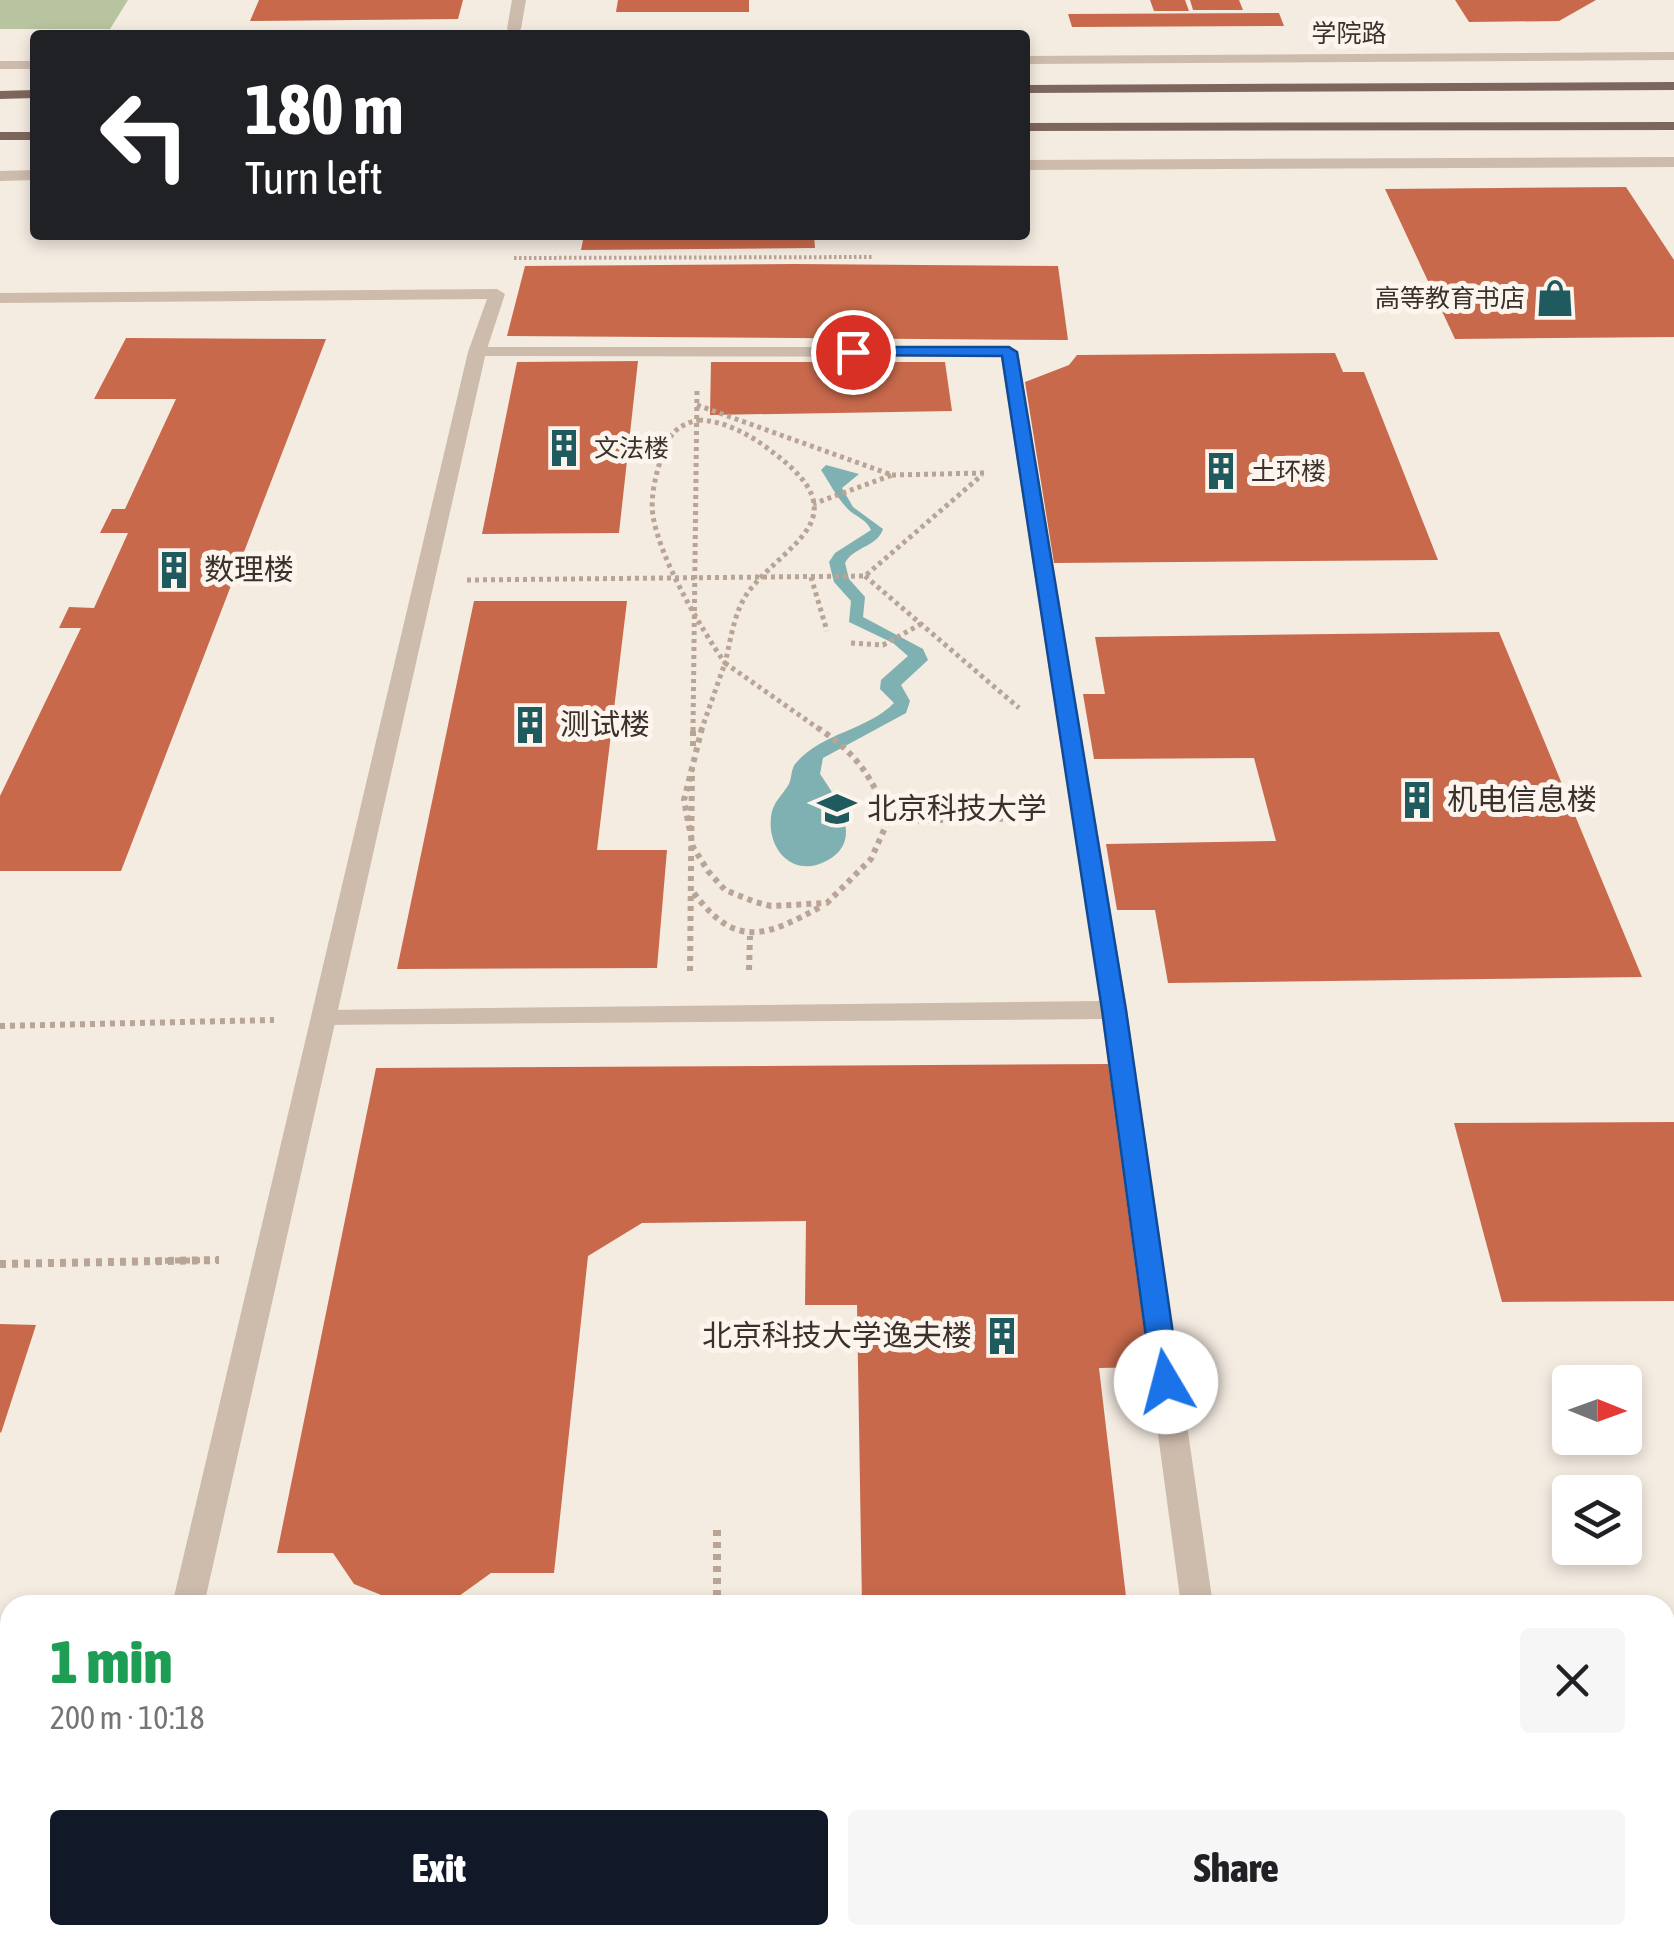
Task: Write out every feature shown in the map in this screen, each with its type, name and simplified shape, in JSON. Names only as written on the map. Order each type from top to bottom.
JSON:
[{"type":"main road","name":"学院路","points":[[1030,89],[1674,86]]},
{"type":"main road","points":[[0,95],[30,94]]},
{"type":"main road","points":[[1030,127],[1674,126]]},
{"type":"main road","points":[[0,136],[30,136]]},
{"type":"street","points":[[514,29],[520,0]]},
{"type":"street","name":"学院路","points":[[1030,60],[1674,56]]},
{"type":"street","points":[[0,65],[30,65]]},
{"type":"street","points":[[1030,164],[1674,162]]},
{"type":"street","points":[[0,176],[30,175]]},
{"type":"street","points":[[0,298],[497,294],[476,352],[190,1595]]},
{"type":"street","points":[[476,352],[1009,352],[1114,1010],[1196,1595]]},
{"type":"street","points":[[325,1019],[1114,1010]]},
{"type":"path","points":[[497,294],[505,258],[873,257]]},
{"type":"path","points":[[690,1014],[697,352]]},
{"type":"path","points":[[697,404],[892,475]]},
{"type":"path","points":[[691,844],[694,894],[717,922],[750,936],[777,931],[827,903],[871,859],[888,820],[871,776],[852,755],[725,663],[680,579],[654,519],[658,469],[667,440],[680,424],[696,420],[718,422],[747,434],[779,457],[800,479],[813,504],[808,528],[798,545],[744,598],[725,663],[692,754]]},
{"type":"path","points":[[813,504],[892,475],[1026,472]]},
{"type":"path","points":[[426,580],[865,576],[985,473]]},
{"type":"path","points":[[865,576],[1072,754]]},
{"type":"path","points":[[811,577],[827,630]]},
{"type":"path","points":[[851,643],[882,645],[922,624]]},
{"type":"path","points":[[888,820],[1082,817]]},
{"type":"path","points":[[691,844],[725,892],[771,906],[827,903]]},
{"type":"path","points":[[0,1026],[325,1019]]},
{"type":"path","points":[[0,1264],[270,1260]]},
{"type":"path","points":[[717,1530],[717,1595]]},
{"type":"green space","points":[[0,0],[128,0],[110,29],[0,29]]},
{"type":"water","points":[[826,465],[859,474],[842,488],[853,507],[883,529],[876,540],[853,553],[845,563],[849,579],[865,597],[863,617],[923,649],[928,660],[901,685],[910,701],[906,713],[823,758],[820,774],[844,818],[845,841],[828,860],[805,866],[786,859],[771,830],[773,808],[789,784],[794,765],[818,745],[871,720],[894,703],[880,689],[881,680],[908,656],[893,643],[849,622],[851,601],[834,582],[829,562],[835,553],[871,530],[839,498],[821,470]]},
{"type":"building","points":[[259,0],[463,0],[458,19],[250,21]]},
{"type":"building","points":[[618,0],[749,0],[749,12],[616,12]]},
{"type":"building","points":[[1150,0],[1185,0],[1189,11],[1154,11]]},
{"type":"building","points":[[1190,0],[1239,0],[1243,10],[1193,10]]},
{"type":"building","points":[[1455,0],[1596,0],[1559,21],[1469,22]]},
{"type":"building","points":[[1279,13],[1284,26],[1072,27],[1068,14]]},
{"type":"building","name":"高等教育书店","points":[[1626,187],[1674,260],[1674,337],[1455,339],[1385,189]]},
{"type":"building","points":[[583,240],[814,240],[815,248],[581,250]]},
{"type":"building","points":[[525,266],[1058,266],[1068,340],[507,336]]},
{"type":"building","name":"数理楼","points":[[126,338],[326,339],[121,871],[0,871],[0,796],[81,628],[59,628],[69,607],[94,608],[128,533],[100,533],[112,509],[125,509],[176,399],[94,399]]},
{"type":"building","name":"土环楼","points":[[1335,353],[1343,372],[1364,372],[1438,560],[1054,563],[1025,382],[1069,365],[1077,355]]},
{"type":"building","name":"文法楼","points":[[638,361],[619,533],[482,534],[517,362]]},
{"type":"building","points":[[711,362],[945,362],[952,411],[710,415]]},
{"type":"building","name":"测试楼","points":[[474,601],[627,601],[597,850],[667,850],[657,968],[397,969]]},
{"type":"building","name":"机电信息楼","points":[[1499,632],[1642,977],[1168,983],[1155,910],[1117,910],[1106,844],[1276,841],[1254,758],[1094,759],[1083,694],[1105,694],[1095,637]]},
{"type":"building","name":"北京科技大学逸夫楼","points":[[1109,1064],[1151,1367],[1099,1368],[1126,1595],[862,1595],[857,1305],[805,1305],[806,1221],[642,1223],[588,1256],[554,1573],[491,1573],[460,1595],[381,1595],[354,1584],[333,1553],[277,1553],[376,1068]]},
{"type":"building","points":[[1674,1122],[1674,1301],[1502,1302],[1454,1123]]},
{"type":"building","points":[[0,1324],[36,1325],[1,1433],[0,1432]]},
{"type":"place","name":"高等教育书店","points":[[1555,298]]},
{"type":"place","name":"文法楼","points":[[564,448]]},
{"type":"place","name":"土环楼","points":[[1221,471]]},
{"type":"place","name":"数理楼","points":[[174,570]]},
{"type":"place","name":"测试楼","points":[[530,725]]},
{"type":"place","name":"机电信息楼","points":[[1417,800]]},
{"type":"place","name":"北京科技大学","points":[[837,809]]},
{"type":"place","name":"北京科技大学逸夫楼","points":[[1002,1336]]},
{"type":"route","points":[[853,352],[1009,352],[1114,1010],[1166,1382]]}]
